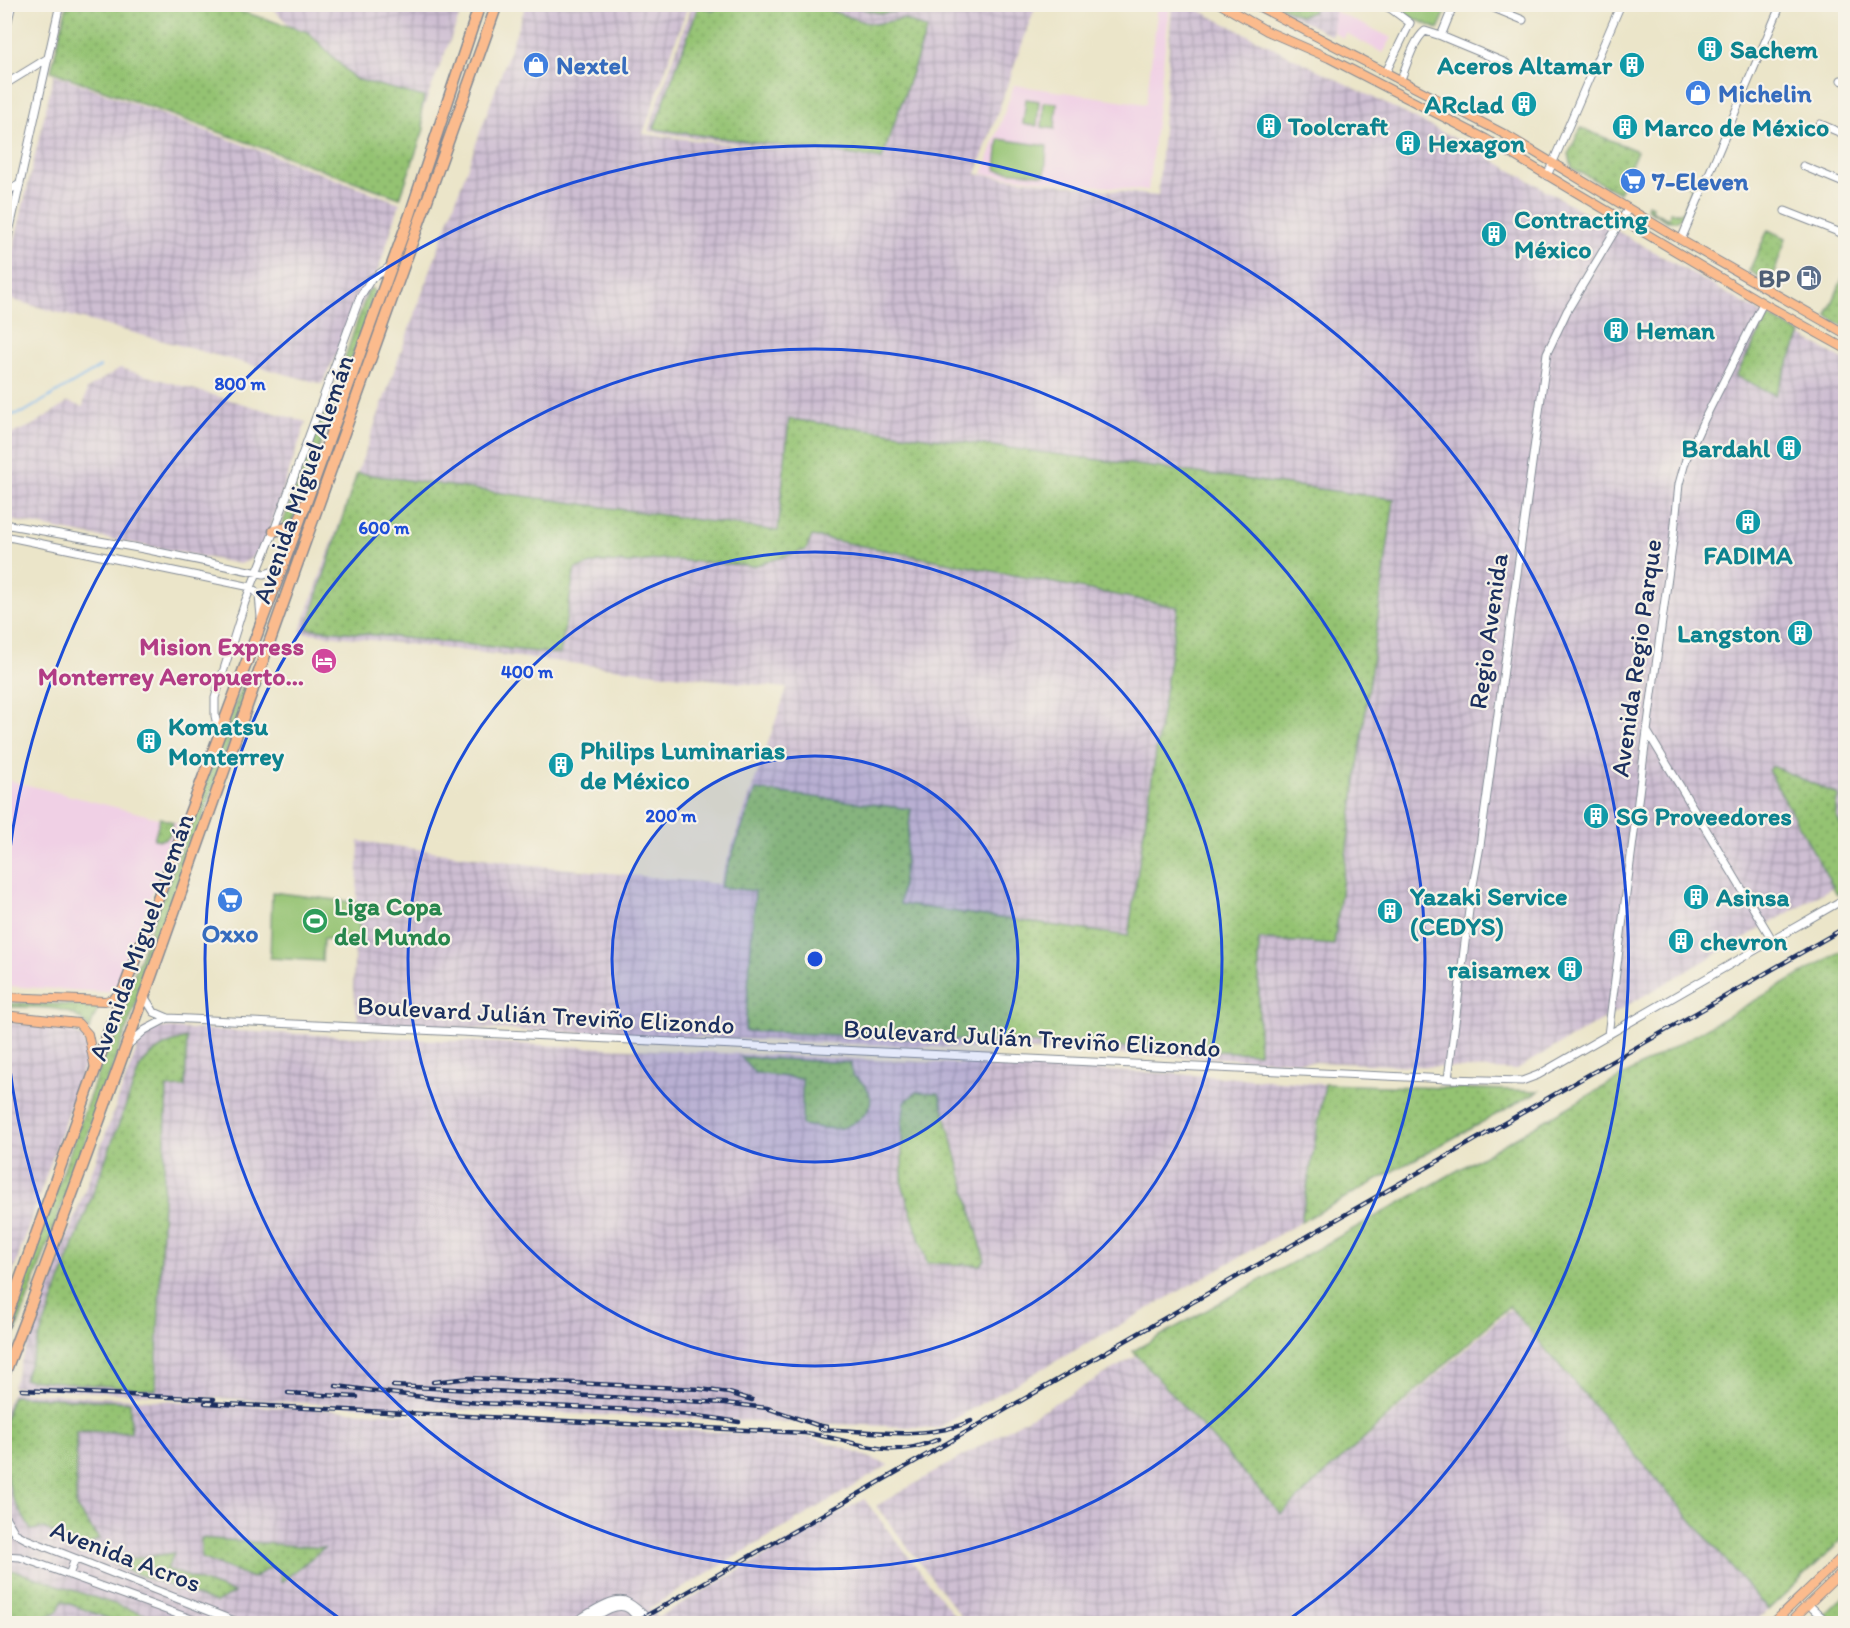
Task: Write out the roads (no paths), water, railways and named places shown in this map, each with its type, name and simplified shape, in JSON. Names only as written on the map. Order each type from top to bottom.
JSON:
[{"type":"highway","name":"Avenida Miguel Alemán","points":[[4,1324],[125,986],[288,553],[392,265],[480,4]]},
{"type":"highway","name":"Avenida Miguel Alemán","points":[[4,1375],[144,996],[339,451],[382,321],[432,189],[497,4]]},
{"type":"highway","points":[[274,531],[298,525]]},
{"type":"main road","points":[[1220,4],[1267,31],[1329,58],[1475,134],[1762,303],[1845,349]]},
{"type":"main road","points":[[1254,4],[1554,162],[1628,209],[1845,334]]},
{"type":"main road","points":[[4,1000],[105,1001],[112,999],[125,986]]},
{"type":"main road","points":[[4,1015],[78,1023],[83,1026],[88,1034],[95,1071]]},
{"type":"main road","points":[[1772,1623],[1845,1553]]},
{"type":"main road","points":[[1788,1623],[1845,1568]]},
{"type":"street","points":[[4,38],[12,4]]},
{"type":"street","points":[[4,255],[60,4]]},
{"type":"street","points":[[1380,4],[1392,7],[1410,22],[1386,72]]},
{"type":"street","points":[[1441,36],[1454,4]]},
{"type":"street","points":[[1484,4],[1523,20]]},
{"type":"street","points":[[1547,176],[1620,4]]},
{"type":"street","points":[[1681,240],[1781,4]]},
{"type":"street","points":[[1401,80],[1414,48],[1425,31],[1506,63]]},
{"type":"street","points":[[4,85],[48,58]]},
{"type":"street","points":[[1820,124],[1845,135]]},
{"type":"street","points":[[1803,166],[1845,184]]},
{"type":"street","points":[[4,193],[20,184]]},
{"type":"street","name":"Regio Avenida","points":[[1448,1079],[1470,902],[1480,846],[1547,353],[1567,312],[1628,209]]},
{"type":"street","points":[[1785,211],[1845,235]]},
{"type":"street","points":[[219,733],[214,716],[215,698],[256,573],[274,531],[360,297],[371,279],[392,265]]},
{"type":"street","name":"Avenida Regio Parque","points":[[1608,1035],[1682,472],[1704,420],[1762,303]]},
{"type":"street","points":[[4,524],[264,574],[274,571],[288,553]]},
{"type":"street","points":[[4,536],[251,587],[261,600],[261,625]]},
{"type":"street","points":[[1647,731],[1773,941]]},
{"type":"street","name":"Boulevard Julián Treviño Elizondo","points":[[168,1018],[1522,1081],[1538,1075],[1845,898]]},
{"type":"street","points":[[144,996],[154,1011],[168,1018]]},
{"type":"street","points":[[124,1049],[146,1030],[168,1018]]},
{"type":"street","name":"Avenida Acros","points":[[4,1515],[15,1533],[26,1539],[242,1623]]},
{"type":"street","points":[[4,1535],[9,1524]]},
{"type":"street","name":"Avenida Acros","points":[[4,1556],[20,1557],[205,1623]]},
{"type":"street","points":[[69,1575],[75,1558]]},
{"type":"street","points":[[105,1588],[112,1573]]},
{"type":"street","points":[[1835,1578],[1845,1590]]},
{"type":"street","points":[[571,1623],[611,1602],[623,1603],[648,1623]]},
{"type":"street","points":[[585,1623],[623,1603]]},
{"type":"street","points":[[1808,1604],[1829,1623]]},
{"type":"street","points":[[1816,1623],[1822,1617]]},
{"type":"waterway","points":[[4,417],[24,412],[100,367]]},
{"type":"railway","points":[[632,1624],[1846,927]]},
{"type":"railway","points":[[433,1382],[470,1378],[700,1389],[729,1393],[752,1400]]},
{"type":"railway","points":[[336,1386],[481,1403],[675,1413],[739,1422]]},
{"type":"railway","points":[[393,1386],[725,1403],[767,1408],[827,1427]]},
{"type":"railway","points":[[22,1390],[214,1399]]},
{"type":"railway","points":[[288,1393],[357,1397]]},
{"type":"railway","points":[[205,1403],[805,1433],[887,1449],[920,1446],[939,1439]]},
{"type":"railway","points":[[820,1429],[917,1433],[936,1431],[971,1421]]},
{"type":"place","name":"Sachem","points":[[1710,49]]},
{"type":"place","name":"Nextel","points":[[536,65]]},
{"type":"place","name":"Aceros Altamar","points":[[1632,65]]},
{"type":"place","name":"Michelin","points":[[1698,93]]},
{"type":"place","name":"ARclad","points":[[1524,104]]},
{"type":"place","name":"Toolcraft","points":[[1269,126]]},
{"type":"place","name":"Marco de México","points":[[1625,127]]},
{"type":"place","name":"Hexagon","points":[[1408,143]]},
{"type":"place","name":"7-Eleven","points":[[1633,181]]},
{"type":"place","name":"Contracting México","points":[[1494,234]]},
{"type":"place","name":"BP","points":[[1809,278]]},
{"type":"place","name":"Heman","points":[[1616,330]]},
{"type":"place","name":"Bardahl","points":[[1789,448]]},
{"type":"place","name":"FADIMA","points":[[1748,522]]},
{"type":"place","name":"Langston","points":[[1800,633]]},
{"type":"place","name":"Mision Express Monterrey Aeropuerto…","points":[[324,661]]},
{"type":"place","name":"Komatsu Monterrey","points":[[149,741]]},
{"type":"place","name":"Philips Luminarias de México","points":[[561,765]]},
{"type":"place","name":"SG Proveedores","points":[[1596,816]]},
{"type":"place","name":"Asinsa","points":[[1696,897]]},
{"type":"place","name":"Oxxo","points":[[230,900]]},
{"type":"place","name":"Yazaki Service (CEDYS)","points":[[1390,911]]},
{"type":"place","name":"Liga Copa del Mundo","points":[[315,921]]},
{"type":"place","name":"chevron","points":[[1681,941]]},
{"type":"place","name":"raisamex","points":[[1570,969]]}]
